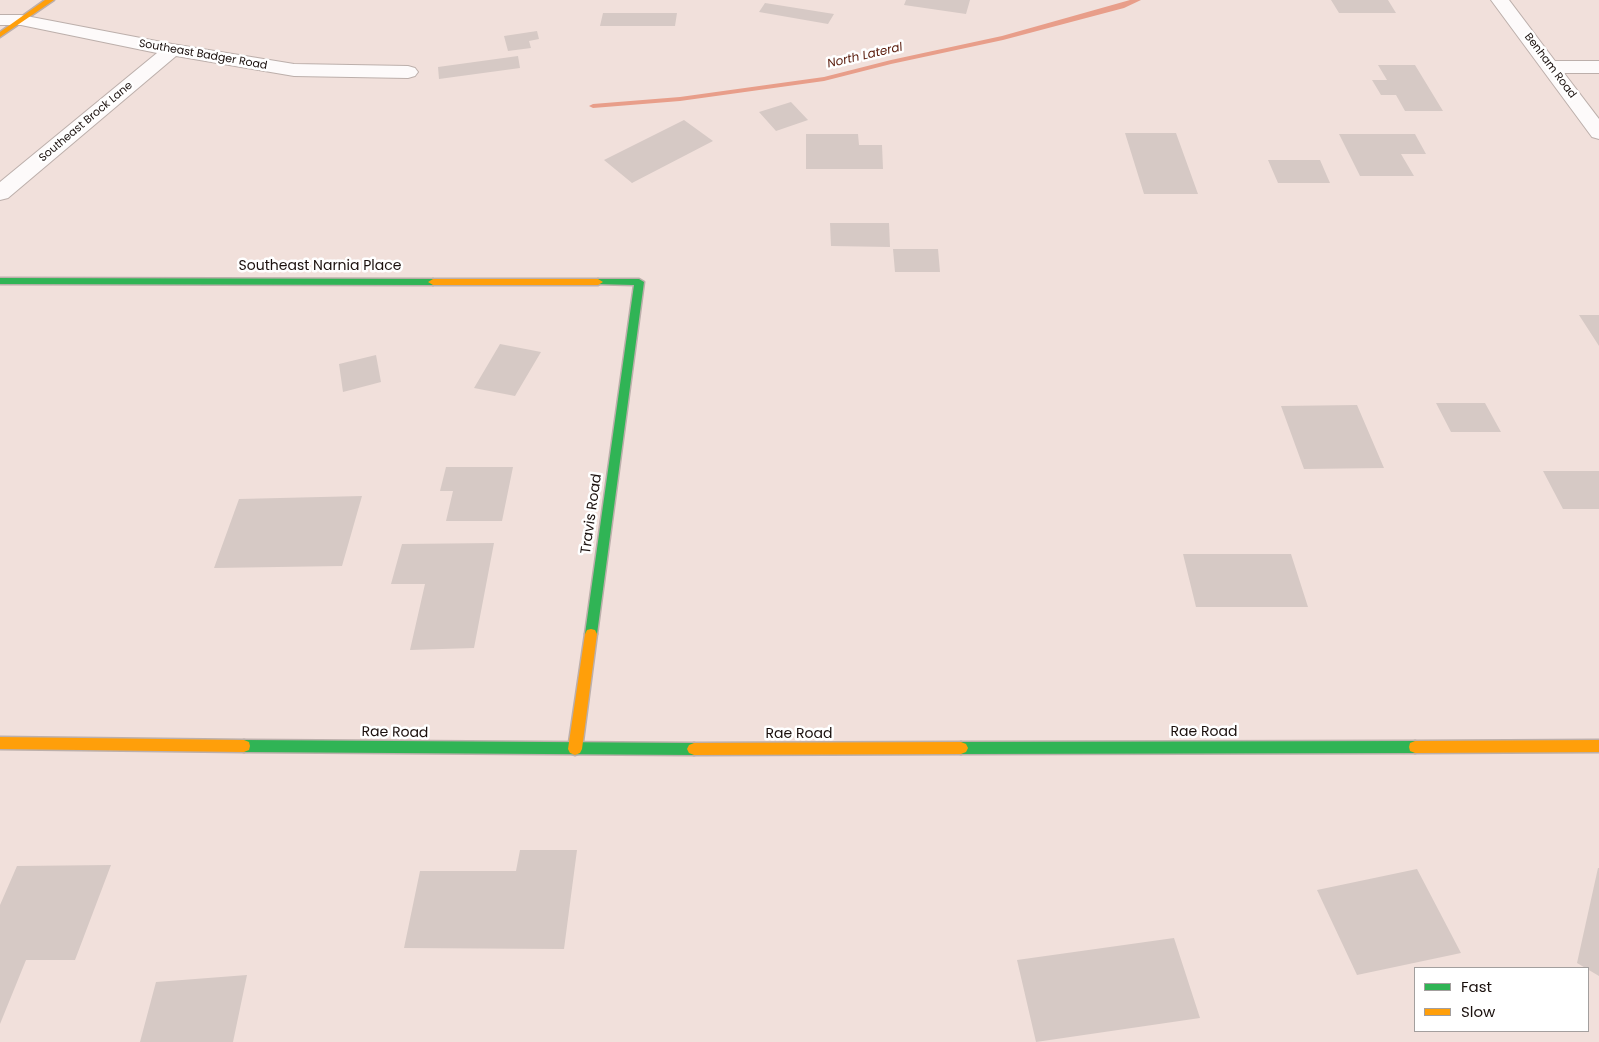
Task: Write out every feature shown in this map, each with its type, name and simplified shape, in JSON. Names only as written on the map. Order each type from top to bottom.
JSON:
[{"type":"street","points":[[0,35],[50,0]]},
{"type":"street","name":"Benham Road","points":[[1500,0],[1599,132]]},
{"type":"street","name":"Southeast Badger Road","points":[[0,20],[21,20],[172,50],[294,70],[408,72]]},
{"type":"street","name":"Southeast Brock Lane","points":[[0,193],[172,50]]},
{"type":"street","points":[[1550,67],[1599,68]]},
{"type":"street","name":"Southeast Narnia Place","points":[[0,281],[639,282]]},
{"type":"street","name":"Travis Road","points":[[575,749],[639,282]]},
{"type":"street","name":"Rae Road","points":[[0,744],[575,749],[1599,746]]},
{"type":"building","points":[[906,0],[970,0],[966,14],[904,5]]},
{"type":"building","points":[[1331,0],[1388,0],[1396,13],[1339,13]]},
{"type":"building","points":[[765,3],[834,14],[828,24],[759,12]]},
{"type":"building","points":[[603,13],[677,13],[675,26],[600,26]]},
{"type":"building","points":[[537,31],[539,39],[529,41],[531,48],[508,51],[504,36]]},
{"type":"building","points":[[518,56],[520,68],[439,79],[438,67]]},
{"type":"building","points":[[1378,65],[1415,65],[1443,111],[1405,111],[1396,95],[1381,95],[1372,80],[1387,80]]},
{"type":"building","points":[[791,102],[808,120],[776,131],[759,112]]},
{"type":"building","points":[[684,120],[713,141],[632,183],[604,160]]},
{"type":"building","points":[[1125,133],[1176,133],[1198,194],[1144,194]]},
{"type":"building","points":[[806,134],[858,134],[859,145],[882,145],[883,169],[806,169]]},
{"type":"building","points":[[1339,134],[1415,134],[1426,154],[1401,154],[1414,176],[1360,176]]},
{"type":"building","points":[[1268,160],[1320,160],[1330,183],[1278,183]]},
{"type":"building","points":[[830,223],[889,223],[890,247],[831,246]]},
{"type":"building","points":[[893,249],[938,249],[940,272],[895,272]]},
{"type":"building","points":[[1579,315],[1599,315],[1599,346]]},
{"type":"building","points":[[500,344],[541,352],[515,396],[474,388]]},
{"type":"building","points":[[376,355],[381,382],[343,392],[339,364]]},
{"type":"building","points":[[1436,403],[1485,403],[1501,432],[1451,432]]},
{"type":"building","points":[[1357,405],[1384,468],[1304,469],[1281,406]]},
{"type":"building","points":[[446,467],[513,467],[502,521],[446,521],[453,491],[440,491]]},
{"type":"building","points":[[1543,471],[1599,471],[1599,509],[1563,509]]},
{"type":"building","points":[[362,496],[342,566],[214,568],[239,499]]},
{"type":"building","points":[[494,543],[474,648],[410,650],[425,584],[391,584],[402,544]]},
{"type":"building","points":[[1183,554],[1291,554],[1308,607],[1196,607]]},
{"type":"building","points":[[520,850],[577,850],[564,949],[404,948],[420,871],[516,871]]},
{"type":"building","points":[[111,865],[75,960],[26,960],[0,1024],[0,905],[17,866]]},
{"type":"building","points":[[1599,868],[1599,976],[1589,970],[1589,967],[1584,967],[1577,963]]},
{"type":"building","points":[[1417,869],[1461,953],[1357,975],[1317,890]]},
{"type":"building","points":[[1174,938],[1200,1018],[1036,1042],[1017,960]]},
{"type":"building","points":[[247,975],[233,1042],[140,1042],[156,982]]},
{"type":"waterway","name":"North Lateral","points":[[593,106],[680,99],[824,79],[891,62],[1003,38],[1137,0]]},
{"type":"traffic: fast","points":[[0,281],[433,282]]},
{"type":"traffic: fast","points":[[591,634],[639,282],[598,282]]},
{"type":"traffic: fast","points":[[244,746],[694,749]]},
{"type":"traffic: fast","points":[[961,748],[1415,747]]},
{"type":"traffic: slow","points":[[0,35],[50,0]]},
{"type":"traffic: slow","points":[[433,282],[598,282]]},
{"type":"traffic: slow","points":[[575,749],[591,634]]},
{"type":"traffic: slow","points":[[0,743],[244,746]]},
{"type":"traffic: slow","points":[[1415,747],[1599,746]]},
{"type":"traffic: slow","points":[[694,749],[961,748]]}]
